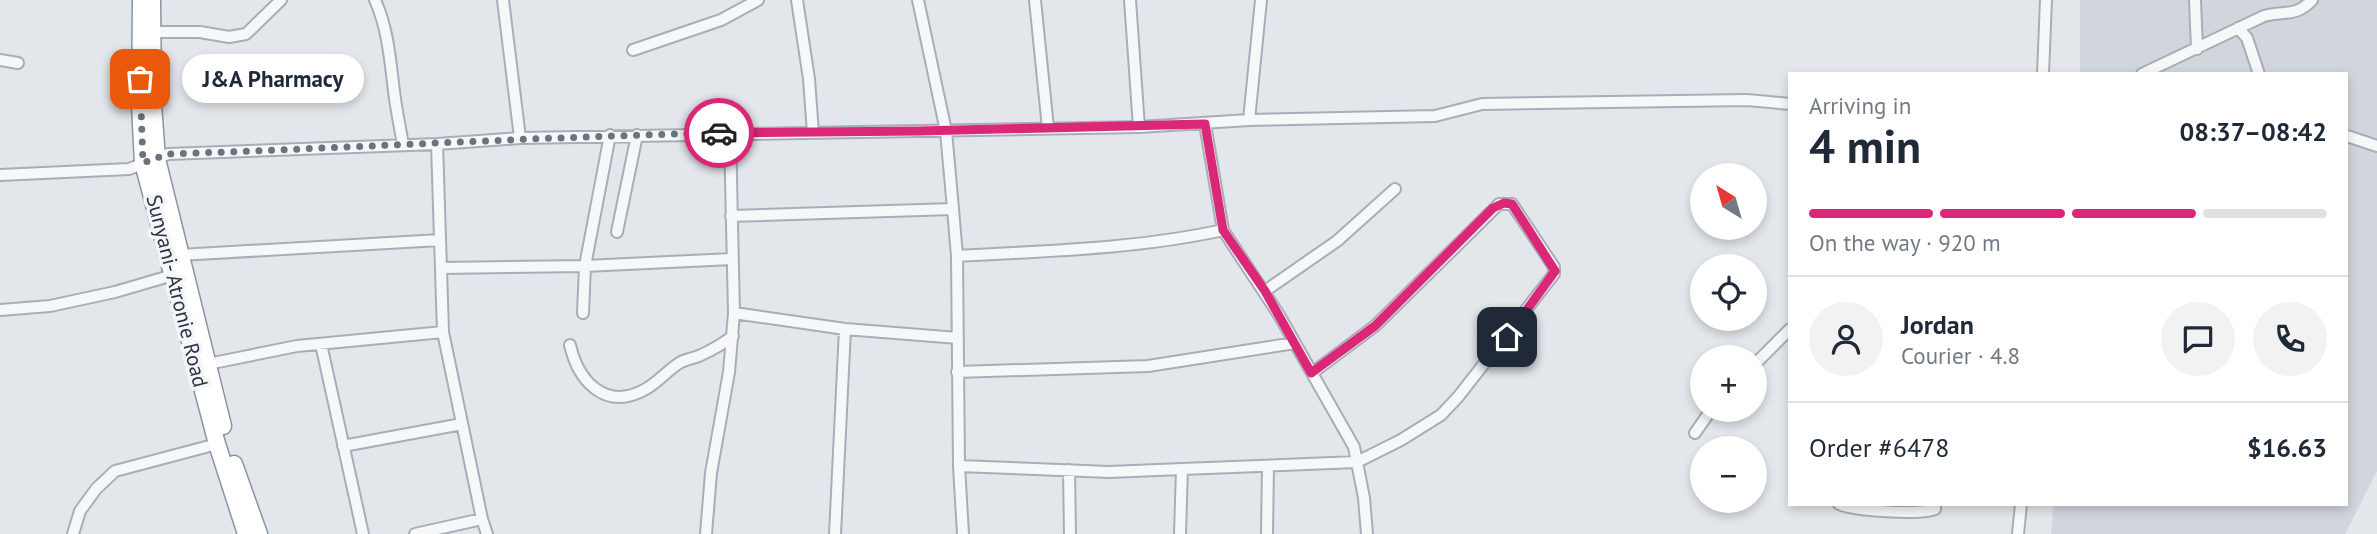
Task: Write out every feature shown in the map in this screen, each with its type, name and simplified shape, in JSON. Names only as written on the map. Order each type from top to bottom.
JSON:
[{"type":"highway","name":"Sunyani- Atronie Road","points":[[141,0],[140,105],[150,161],[173,275],[217,444],[246,534]]},
{"type":"highway","points":[[152,0],[153,105],[150,161],[180,255],[226,441],[259,534]]},
{"type":"street","points":[[152,32],[200,32],[229,37],[246,34],[281,0]]},
{"type":"street","points":[[375,0],[388,41],[403,145]]},
{"type":"street","points":[[503,0],[520,138]]},
{"type":"street","points":[[634,50],[722,20],[758,0]]},
{"type":"street","points":[[797,0],[809,79],[813,133]]},
{"type":"street","points":[[918,0],[946,131],[957,256],[958,466],[963,534]]},
{"type":"street","points":[[1035,0],[1048,128]]},
{"type":"street","points":[[1130,0],[1139,127]]},
{"type":"street","points":[[1248,120],[1261,0]]},
{"type":"street","points":[[2043,72],[2046,0]]},
{"type":"street","points":[[2194,0],[2197,49]]},
{"type":"street","points":[[2146,72],[2274,13],[2298,12],[2312,0]]},
{"type":"street","points":[[2238,28],[2247,38],[2258,72]]},
{"type":"street","points":[[0,60],[18,62]]},
{"type":"street","points":[[0,175],[129,169],[168,154],[437,144],[520,138],[730,132],[1139,127],[1248,120],[1435,116],[1482,104],[1747,100],[1788,104]]},
{"type":"street","points":[[1205,124],[1223,230],[1265,291],[1354,447],[1364,498],[1367,534]]},
{"type":"street","points":[[706,534],[711,473],[733,336],[730,132]]},
{"type":"street","points":[[583,313],[585,266],[610,135]]},
{"type":"street","points":[[617,232],[637,135]]},
{"type":"street","points":[[2348,136],[2377,146]]},
{"type":"street","points":[[437,144],[443,332],[486,534]]},
{"type":"street","points":[[1265,291],[1337,241],[1395,189]]},
{"type":"street","points":[[958,466],[1109,472],[1357,462],[1423,428],[1441,415],[1554,274],[1554,267],[1512,204],[1499,204],[1375,326],[1311,373]]},
{"type":"street","points":[[731,216],[953,209]]},
{"type":"street","points":[[957,256],[1122,245],[1223,230]]},
{"type":"street","points":[[180,255],[440,240]]},
{"type":"street","points":[[441,268],[585,266],[733,259]]},
{"type":"street","points":[[0,310],[51,306],[115,292],[173,275]]},
{"type":"street","points":[[734,313],[845,329],[958,338]]},
{"type":"street","points":[[835,534],[845,329]]},
{"type":"street","points":[[1767,352],[1788,331]]},
{"type":"street","points":[[208,364],[297,346],[443,332]]},
{"type":"street","points":[[570,345],[574,363],[586,381],[611,397],[626,397],[643,391],[681,362],[701,355],[733,336]]},
{"type":"street","points":[[957,372],[1148,366],[1295,343]]},
{"type":"street","points":[[321,344],[363,534]]},
{"type":"street","points":[[1695,433],[1703,422]]},
{"type":"street","points":[[344,446],[462,424]]},
{"type":"street","points":[[73,534],[80,511],[96,489],[115,471],[217,444]]},
{"type":"street","points":[[1268,466],[1268,534]]},
{"type":"street","points":[[1180,534],[1182,469]]},
{"type":"street","points":[[1069,470],[1070,534]]},
{"type":"street","points":[[1849,506],[1920,513],[1935,509],[1935,506]]},
{"type":"street","points":[[2018,534],[2021,506]]},
{"type":"street","points":[[415,534],[482,519]]},
{"type":"shaded area","points":[[2080,0],[2377,0],[2377,471],[2345,534],[2051,534],[2054,506],[2348,506],[2348,72],[2080,72]]},
{"type":"way so far","points":[[140,79],[143,163],[168,154],[437,144],[520,138],[719,133]]},
{"type":"place","name":"J&A Pharmacy","points":[[140,79]]},
{"type":"route","points":[[719,133],[1205,124],[1223,230],[1265,291],[1311,373],[1375,326],[1493,208],[1504,203],[1512,204],[1555,271],[1507,337]]}]
